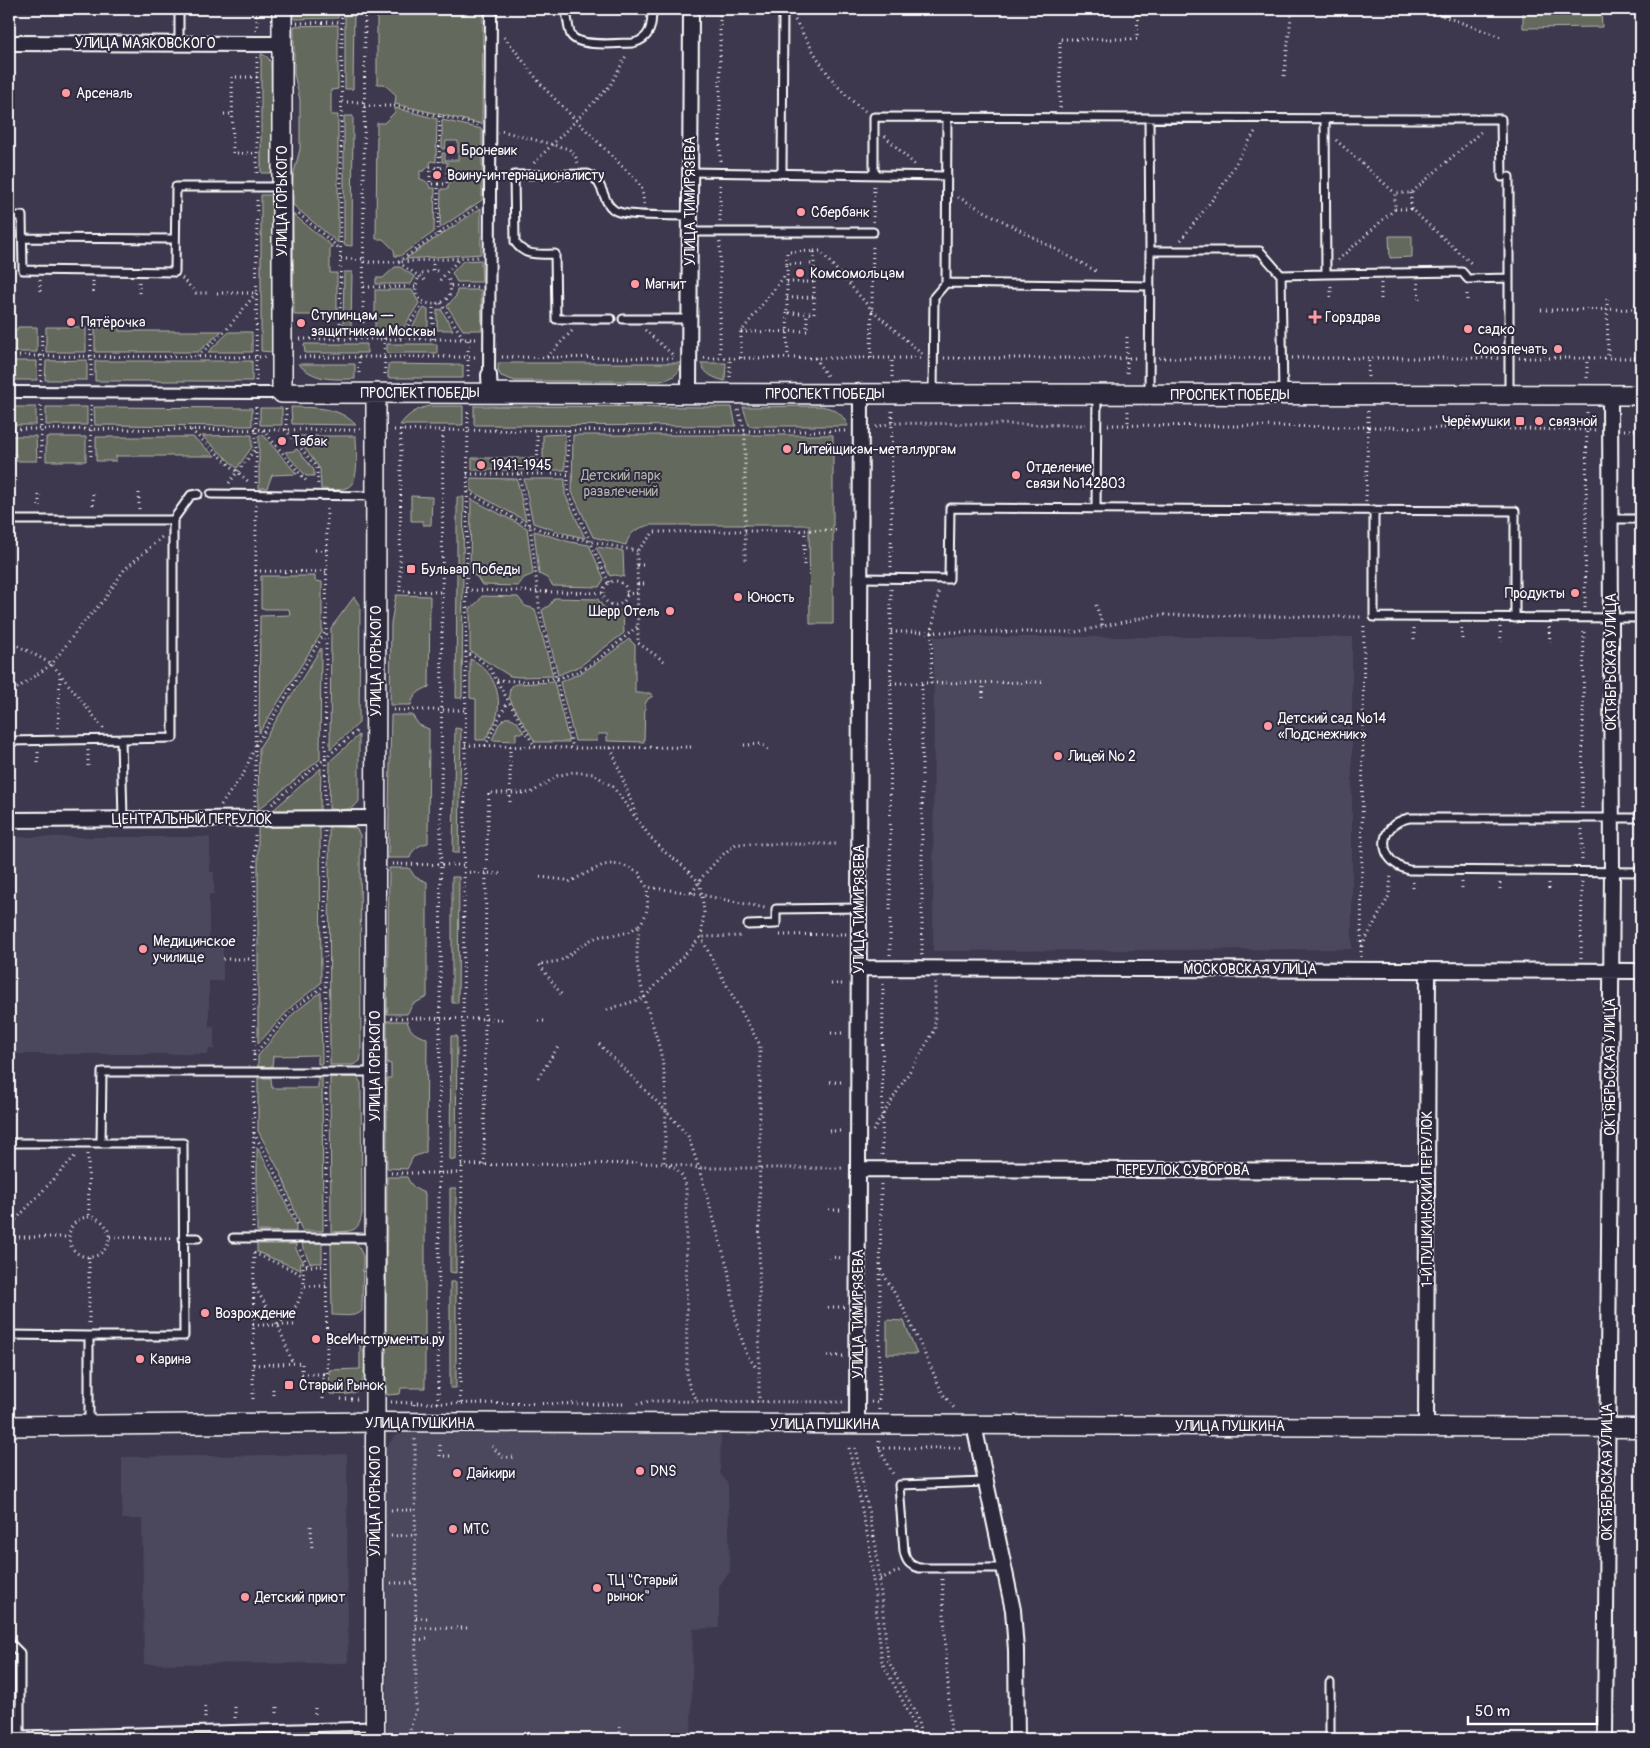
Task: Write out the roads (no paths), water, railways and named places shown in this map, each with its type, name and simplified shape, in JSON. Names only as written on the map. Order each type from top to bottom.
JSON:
[{"type":"main road","name":"УЛИЦА ГОРЬКОГО","points":[[282,16],[282,194],[291,357],[282,392]]},
{"type":"main road","name":"ПРОСПЕКТ ПОБЕДЫ","points":[[282,392],[468,394],[1641,395]]},
{"type":"main road","name":"УЛИЦА ГОРЬКОГО","points":[[375,1422],[376,393]]},
{"type":"main road","name":"УЛИЦА ПУШКИНА","points":[[9,1426],[375,1422]]},
{"type":"street","points":[[490,394],[491,9]]},
{"type":"street","name":"УЛИЦА ТИМИРЯЗЕВА","points":[[689,394],[683,358],[689,320],[691,9]]},
{"type":"street","name":"УЛИЦА МАЯКОВСКОГО","points":[[9,43],[282,44]]},
{"type":"street","name":"ПРОСПЕКТ ПОБЕДЫ","points":[[9,392],[282,392]]},
{"type":"street","name":"УЛИЦА ТИМИРЯЗЕВА","points":[[857,1425],[861,394]]},
{"type":"street","name":"ОКТЯБРЬСКАЯ УЛИЦА","points":[[1605,1739],[1612,872],[1610,395]]},
{"type":"street","name":"ЦЕНТРАЛЬНЫЙ ПЕРЕУЛОК","points":[[9,820],[375,818]]},
{"type":"street","name":"МОСКОВСКАЯ УЛИЦА","points":[[859,968],[1641,971]]},
{"type":"street","name":"1-Й ПУШКИНСКИЙ ПЕРЕУЛОК","points":[[1426,1427],[1428,970]]},
{"type":"street","name":"ПЕРЕУЛОК СУВОРОВА","points":[[858,1169],[1427,1171]]},
{"type":"street","name":"УЛИЦА ПУШКИНА","points":[[375,1422],[1641,1428]]},
{"type":"street","name":"УЛИЦА ГОРЬКОГО","points":[[375,1422],[375,1733]]},
{"type":"street","points":[[970,1425],[978,1448],[1012,1602],[1015,1631],[1017,1739]]},
{"type":"lane","points":[[179,9],[179,44]]},
{"type":"lane","points":[[564,9],[572,37],[578,41],[588,43],[633,43],[639,41],[647,36],[650,30],[652,9]]},
{"type":"lane","points":[[782,173],[783,9]]},
{"type":"lane","points":[[874,175],[874,121],[947,118],[1501,119],[1509,278],[1510,395]]},
{"type":"lane","points":[[933,394],[934,297],[946,283],[947,118]]},
{"type":"lane","points":[[1149,118],[1149,394]]},
{"type":"lane","points":[[1324,119],[1326,272]]},
{"type":"lane","points":[[690,172],[947,176]]},
{"type":"lane","points":[[611,319],[556,318],[555,254],[527,252],[520,249],[515,242],[514,175],[588,174],[594,176],[597,180],[607,202],[614,210],[626,214],[690,216]]},
{"type":"lane","points":[[9,216],[22,216],[23,270],[175,272],[176,187],[257,187],[282,194]]},
{"type":"lane","points":[[690,232],[873,232]]},
{"type":"lane","points":[[23,238],[175,239]]},
{"type":"lane","points":[[1150,251],[1260,251],[1281,275],[1283,395]]},
{"type":"lane","points":[[1281,275],[1326,272],[1462,272],[1468,279],[1509,278]]},
{"type":"lane","points":[[946,283],[1150,286]]},
{"type":"lane","points":[[623,319],[689,320]]},
{"type":"lane","points":[[1096,508],[1097,394]]},
{"type":"lane","points":[[9,741],[173,738],[173,523],[192,494],[198,494]]},
{"type":"lane","points":[[211,494],[376,496]]},
{"type":"lane","points":[[860,578],[950,579],[950,508],[1515,512],[1515,618]]},
{"type":"lane","points":[[1374,510],[1374,617],[1641,618]]},
{"type":"lane","points":[[1610,519],[1641,519]]},
{"type":"lane","points":[[9,526],[9,520],[139,520],[173,523]]},
{"type":"lane","points":[[121,739],[123,819]]},
{"type":"lane","points":[[1641,818],[1415,818],[1400,820],[1392,825],[1386,833],[1385,843],[1386,854],[1391,862],[1399,868],[1419,871],[1641,872]]},
{"type":"lane","points":[[748,925],[776,924],[776,909],[859,908]]},
{"type":"lane","points":[[101,1142],[102,1072],[375,1072]]},
{"type":"lane","points":[[9,1143],[183,1143],[184,1336],[9,1335]]},
{"type":"lane","points":[[183,1238],[198,1238]]},
{"type":"lane","points":[[233,1238],[375,1238]]},
{"type":"lane","points":[[89,1336],[89,1425]]},
{"type":"lane","points":[[986,1482],[900,1485],[904,1551],[906,1560],[911,1566],[919,1568],[1005,1568]]},
{"type":"lane","points":[[9,1642],[20,1653],[20,1735],[375,1733]]},
{"type":"lane","points":[[1330,1683],[1330,1739]]},
{"type":"place","name":"Арсеналь","points":[[66,93]]},
{"type":"place","name":"Броневик","points":[[451,150]]},
{"type":"place","name":"Воину-интернационалисту","points":[[437,175]]},
{"type":"place","name":"Сбербанк","points":[[801,212]]},
{"type":"place","name":"Комсомольцам","points":[[800,273]]},
{"type":"place","name":"Магнит","points":[[635,284]]},
{"type":"place","name":"Горздрав","points":[[1315,317]]},
{"type":"place","name":"Пятёрочка","points":[[71,322]]},
{"type":"place","name":"Ступинцам — защитникам Москвы","points":[[301,323]]},
{"type":"place","name":"садко","points":[[1468,329]]},
{"type":"place","name":"Союзпечать","points":[[1558,349]]},
{"type":"place","name":"Черёмушки","points":[[1520,421]]},
{"type":"place","name":"связной","points":[[1539,421]]},
{"type":"place","name":"Табак","points":[[282,441]]},
{"type":"place","name":"Литейщикам-металлургам","points":[[787,449]]},
{"type":"place","name":"1941-1945","points":[[481,465]]},
{"type":"place","name":"Отделение связи №142803","points":[[1016,475]]},
{"type":"place","name":"Бульвар Победы","points":[[411,569]]},
{"type":"place","name":"Продукты","points":[[1575,593]]},
{"type":"place","name":"Юность","points":[[738,597]]},
{"type":"place","name":"Шерр Отель","points":[[670,611]]},
{"type":"place","name":"Детский сад №14 «Подснежник»","points":[[1268,726]]},
{"type":"place","name":"Лицей № 2","points":[[1058,756]]},
{"type":"place","name":"Медицинское училище","points":[[143,949]]},
{"type":"place","name":"Возрождение","points":[[205,1313]]},
{"type":"place","name":"ВсеИнструменты.ру","points":[[316,1339]]},
{"type":"place","name":"Карина","points":[[140,1359]]},
{"type":"place","name":"Старый Рынок","points":[[289,1385]]},
{"type":"place","name":"DNS","points":[[640,1471]]},
{"type":"place","name":"Дайкири","points":[[457,1473]]},
{"type":"place","name":"МТС","points":[[453,1529]]},
{"type":"place","name":"ТЦ \"Старый рынок\"","points":[[597,1588]]},
{"type":"place","name":"Детский приют","points":[[245,1597]]},
{"type":"park label","name":"Детский парк развлечений","points":[[621,484]]}]
